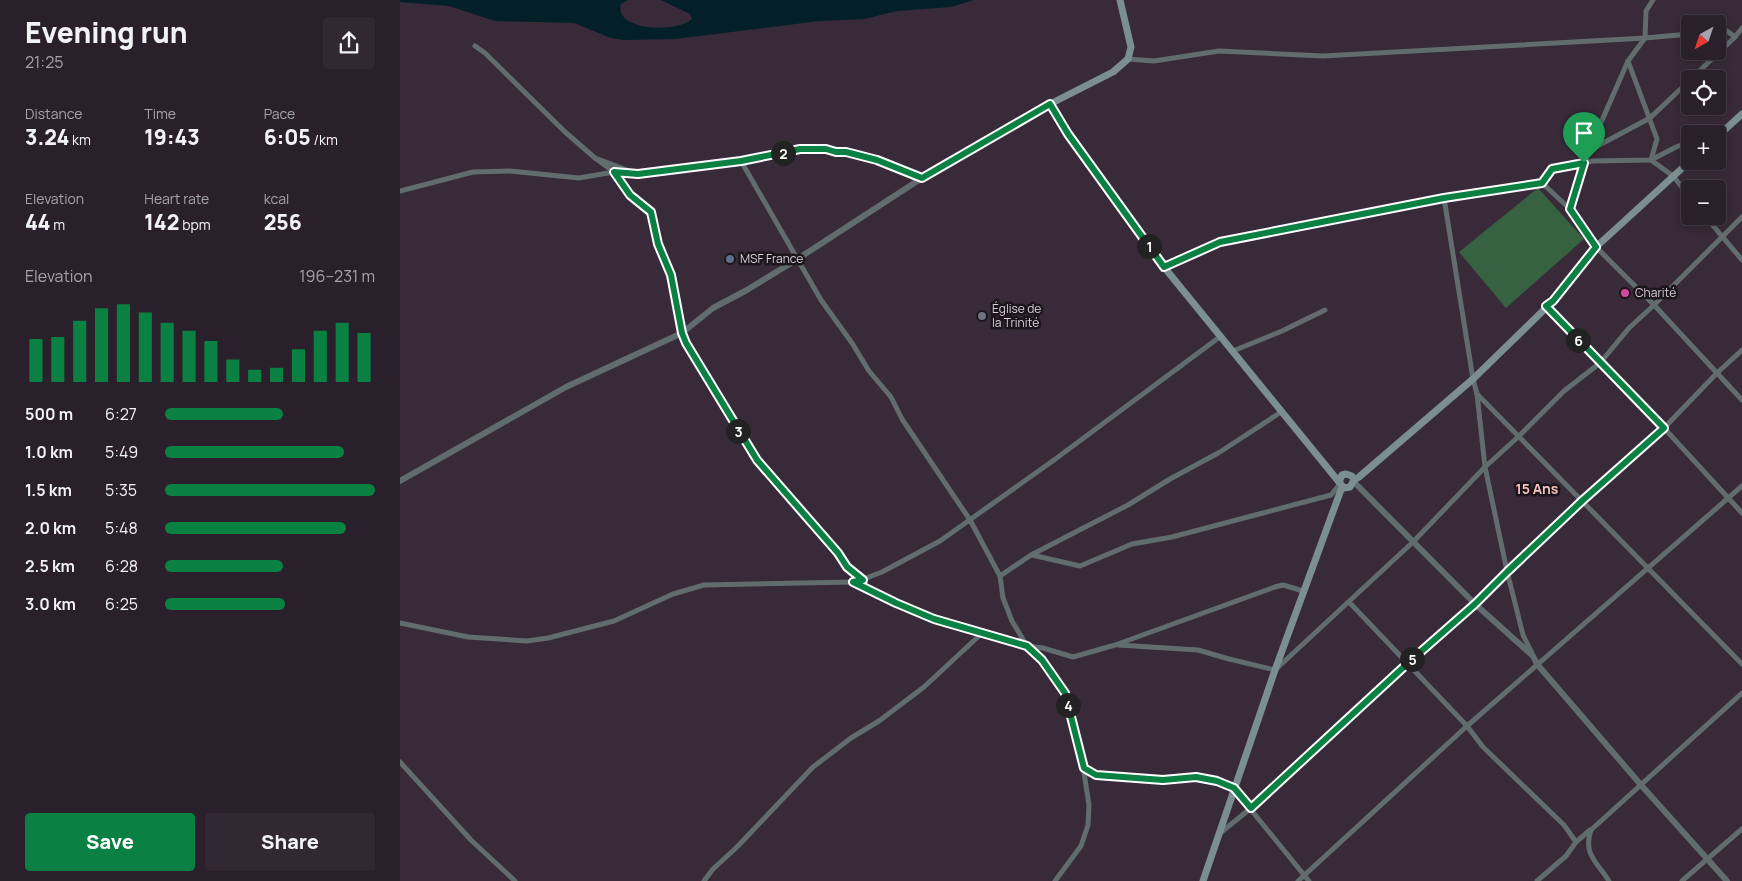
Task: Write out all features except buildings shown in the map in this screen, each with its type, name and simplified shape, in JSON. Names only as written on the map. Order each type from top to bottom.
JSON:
[{"type":"main road","points":[[1120,0],[1131,47],[1128,59],[1113,72],[1050,104],[1068,134],[1164,267],[1340,484],[1347,488],[1353,485],[1354,481],[1473,379],[1553,301],[1596,247],[1681,169]]},
{"type":"main road","points":[[1726,127],[1742,114]]},
{"type":"main road","points":[[1203,881],[1340,484],[1340,478],[1346,474],[1352,476],[1354,481]]},
{"type":"street","points":[[1570,209],[1589,150],[1628,62],[1645,38],[1646,11],[1653,0]]},
{"type":"street","points":[[1700,70],[1742,28]]},
{"type":"street","points":[[1726,31],[1735,37]]},
{"type":"street","points":[[1128,59],[1154,61],[1219,51],[1323,56],[1681,35]]},
{"type":"street","points":[[475,46],[485,53],[564,131],[614,172],[630,195],[651,212],[658,244],[671,275],[682,333],[686,343],[757,460],[838,553],[847,567],[863,580],[867,589]]},
{"type":"street","points":[[1628,62],[1657,138],[1651,160]]},
{"type":"street","points":[[1589,150],[1650,118],[1681,89]]},
{"type":"street","points":[[400,481],[566,387],[682,333],[714,308],[796,260],[922,178],[1050,104]]},
{"type":"street","points":[[1164,267],[1220,242],[1444,198],[1542,183],[1552,169],[1584,163],[1651,160],[1681,145]]},
{"type":"street","points":[[400,191],[473,172],[510,171],[578,178],[614,172],[638,174],[741,161],[800,149],[826,149],[846,152],[877,160],[922,178]]},
{"type":"street","points":[[595,158],[638,174]]},
{"type":"street","points":[[1651,160],[1673,176],[1681,186]]},
{"type":"street","points":[[741,161],[796,260],[821,300],[852,343],[869,371],[891,397],[902,419],[970,520],[1000,576],[1003,598],[1012,621],[1027,646],[1042,660],[1065,693],[1084,768],[1089,806],[1088,825],[1081,846],[1055,881]]},
{"type":"street","points":[[1542,183],[1570,209],[1596,247],[1654,305],[1742,400]]},
{"type":"street","points":[[1444,198],[1477,394],[1485,466],[1507,572],[1523,635],[1537,664],[1640,785],[1727,881]]},
{"type":"street","points":[[1115,645],[1198,650],[1275,670],[1413,542],[1485,466],[1518,437],[1564,391],[1600,363],[1629,328],[1742,217]]},
{"type":"street","points":[[1712,225],[1742,260]]},
{"type":"street","points":[[1546,306],[1664,428],[1742,513]]},
{"type":"street","points":[[1233,351],[1282,331],[1325,310]]},
{"type":"street","points":[[400,623],[468,637],[527,641],[548,638],[614,621],[673,594],[704,586],[853,582],[863,580],[907,560],[940,541],[1221,336]]},
{"type":"street","points":[[1219,835],[1475,604],[1583,500],[1664,428],[1742,350]]},
{"type":"street","points":[[1477,394],[1742,664]]},
{"type":"street","points":[[1000,576],[1031,555],[1128,505],[1170,479],[1220,452],[1281,412]]},
{"type":"street","points":[[1354,481],[1475,604],[1533,656]]},
{"type":"street","points":[[1031,555],[1080,566],[1132,544],[1172,537],[1331,495],[1340,484]]},
{"type":"street","points":[[1298,881],[1467,726],[1742,486]]},
{"type":"street","points":[[853,582],[934,619],[981,634],[1073,657],[1115,645],[1275,586],[1283,585],[1303,591]]},
{"type":"street","points":[[1349,602],[1467,726],[1483,747],[1564,825],[1576,842]]},
{"type":"street","points":[[704,881],[713,869],[737,847],[814,767],[851,738],[924,688],[981,634]]},
{"type":"street","points":[[1537,881],[1566,856],[1576,842],[1742,693]]},
{"type":"street","points":[[400,762],[471,840],[515,881]]},
{"type":"street","points":[[1084,768],[1096,775],[1163,780],[1196,777],[1217,781],[1234,788],[1309,881]]},
{"type":"street","points":[[1682,881],[1706,858],[1742,829]]},
{"type":"street","points":[[1591,830],[1587,840],[1588,851],[1609,881]]},
{"type":"green space","points":[[1538,188],[1584,239],[1506,308],[1459,252]]},
{"type":"water","points":[[400,0],[628,0],[621,4],[621,13],[626,19],[636,24],[660,28],[684,24],[692,19],[690,14],[661,0],[974,0],[951,7],[897,11],[864,19],[819,21],[675,39],[624,40],[611,38],[574,23],[495,21],[449,6],[400,2]]},
{"type":"place","name":"MSF France","points":[[730,259]]},
{"type":"place","name":"Charité","points":[[1625,293]]},
{"type":"place","name":"Église de la Trinité","points":[[982,316]]},
{"type":"district","name":"15 Ans","points":[[1537,489]]},
{"type":"route","points":[[1050,104],[1068,134],[1164,267],[1191,253],[1220,242],[1444,198],[1542,183],[1552,169],[1584,163],[1570,209],[1596,247],[1553,301],[1546,306],[1664,428],[1583,500],[1475,604],[1251,808],[1234,788],[1217,781],[1196,777],[1163,780],[1096,775],[1084,768],[1065,693],[1042,660],[1027,646],[934,619],[853,582],[863,580],[847,567],[838,553],[809,522],[757,460],[686,343],[682,333],[671,275],[658,244],[651,212],[630,195],[614,172],[638,174],[741,161],[800,149],[826,149],[877,160],[922,178],[1050,104]]}]
